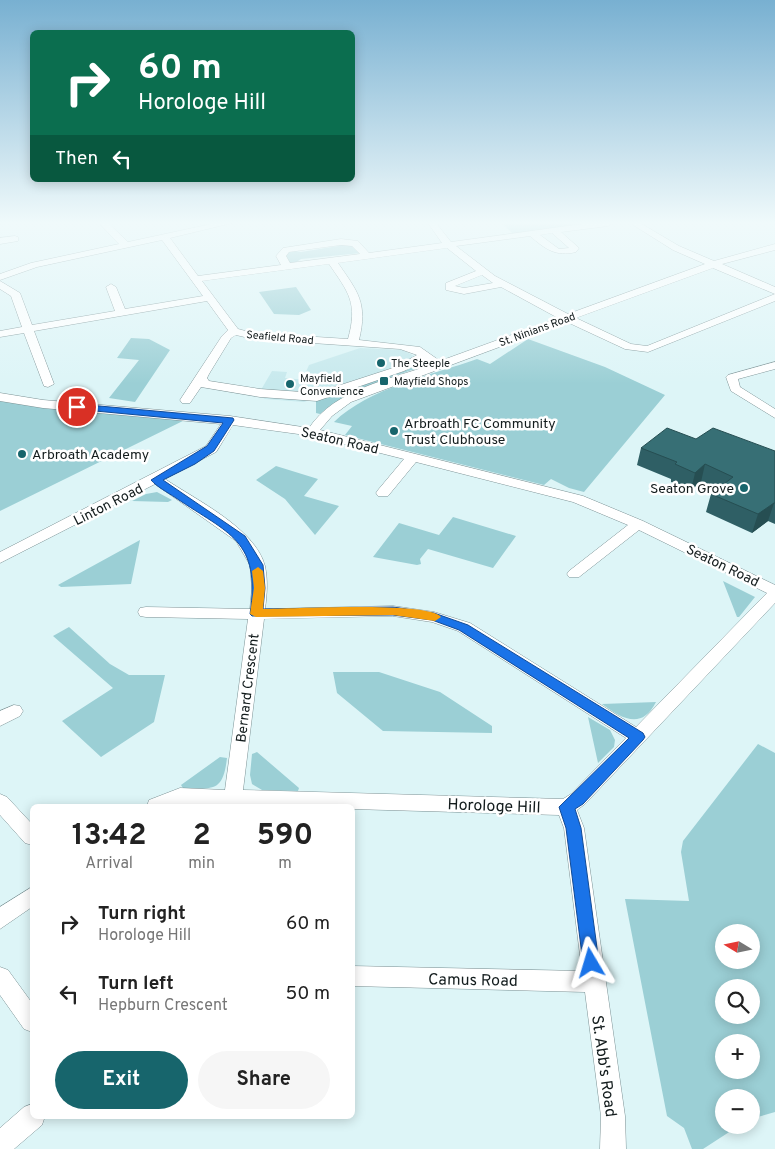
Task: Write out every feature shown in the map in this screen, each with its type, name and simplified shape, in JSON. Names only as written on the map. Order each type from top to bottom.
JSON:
[{"type":"street","points":[[196,279],[213,277]]},
{"type":"street","points":[[342,277],[359,302],[360,318],[353,342]]},
{"type":"street","points":[[469,277],[454,282],[449,285],[450,288],[464,291],[502,284]]},
{"type":"street","points":[[490,277],[568,318],[629,347],[648,350],[775,297]]},
{"type":"street","name":"St. Ninians Road","points":[[312,432],[318,422],[334,407],[347,399],[681,277]]},
{"type":"street","points":[[744,277],[775,290]]},
{"type":"street","name":"Seafield Road","points":[[196,279],[208,298],[234,331],[253,336],[400,346],[416,350],[438,365]]},
{"type":"street","points":[[111,287],[120,313]]},
{"type":"street","points":[[3,288],[16,295],[48,384]]},
{"type":"street","points":[[0,334],[208,298]]},
{"type":"street","points":[[186,400],[223,342],[234,331]]},
{"type":"street","points":[[201,378],[205,384],[210,386],[243,389],[260,393],[313,397],[400,368],[425,355]]},
{"type":"street","points":[[775,364],[732,377],[735,390],[775,414]]},
{"type":"street","name":"Seaton Road","points":[[0,397],[43,404],[230,420],[312,432],[413,457],[578,499],[638,524],[775,593]]},
{"type":"street","name":"Linton Road","points":[[0,558],[191,462],[211,448],[230,420]]},
{"type":"street","points":[[383,493],[413,457]]},
{"type":"street","name":"Bernard Crescent","points":[[156,480],[242,538],[257,565],[260,588],[233,797]]},
{"type":"street","points":[[574,574],[638,524]]},
{"type":"street","points":[[566,807],[578,799],[775,593]]},
{"type":"street","points":[[146,612],[256,614],[393,611],[434,617],[464,628],[638,737]]},
{"type":"street","name":"Horologe Hill","points":[[161,804],[180,796],[566,807]]},
{"type":"street","points":[[0,802],[30,835]]},
{"type":"street","name":"St. Abb's Road","points":[[566,807],[574,828],[593,982],[613,1116],[613,1149]]},
{"type":"street","points":[[0,919],[30,897]]},
{"type":"street","name":"Camus Road","points":[[355,976],[593,982]]},
{"type":"street","points":[[0,977],[30,1018]]},
{"type":"street","points":[[0,1145],[30,1119]]},
{"type":"shaded area","points":[[296,287],[311,310],[299,315],[274,314],[259,292]]},
{"type":"shaded area","points":[[131,338],[149,339],[170,350],[135,402],[109,398],[139,360],[117,358]]},
{"type":"shaded area","points":[[528,339],[605,367],[665,395],[584,492],[569,488],[551,479],[544,485],[345,435],[352,426],[334,422],[348,410],[383,391],[477,359],[490,364]]},
{"type":"shaded area","name":"Mayfield Shops","points":[[360,348],[403,350],[423,361],[304,402],[265,399],[258,395],[272,371],[287,372],[285,378],[306,380],[310,378],[305,374],[309,365]]},
{"type":"shaded area","points":[[422,361],[429,364],[358,390],[320,414],[316,413],[316,400],[356,388]]},
{"type":"shaded area","points":[[0,397],[191,417],[0,511]]},
{"type":"shaded area","points":[[276,466],[318,479],[304,496],[339,506],[315,535],[285,499],[256,480]]},
{"type":"shaded area","points":[[157,492],[172,500],[168,502],[132,501],[146,494]]},
{"type":"shaded area","points":[[453,517],[516,536],[493,568],[428,549],[420,559],[421,564],[417,565],[373,557],[399,523],[439,535]]},
{"type":"shaded area","points":[[140,540],[131,584],[61,587],[58,585]]},
{"type":"shaded area","points":[[723,581],[755,597],[739,617],[737,617]]},
{"type":"shaded area","points":[[69,627],[110,664],[129,675],[165,675],[154,722],[101,757],[62,721],[113,688],[53,636]]},
{"type":"shaded area","points":[[333,672],[379,672],[440,692],[492,726],[492,733],[383,731],[337,693]]},
{"type":"shaded area","points":[[656,702],[650,711],[638,719],[624,717],[602,704]]},
{"type":"shaded area","points":[[588,717],[610,730],[615,740],[614,747],[598,763]]},
{"type":"shaded area","points":[[758,744],[775,753],[775,1112],[760,1116],[760,1089],[715,1089],[715,1134],[726,1134],[703,1149],[692,1149],[684,1128],[667,1116],[625,899],[689,901],[681,852],[683,841]]},
{"type":"shaded area","points":[[257,752],[299,788],[298,791],[262,790],[252,784],[250,775],[252,754]]},
{"type":"shaded area","points":[[220,757],[227,758],[223,777],[219,783],[202,789],[183,788],[181,785]]},
{"type":"building","points":[[667,428],[696,439],[713,428],[775,451],[775,503],[758,514],[711,494],[733,477],[705,464],[695,473],[675,464],[677,462],[641,448]]},
{"type":"slow traffic","points":[[258,571],[260,588],[256,614],[393,611],[435,617]]},
{"type":"place","name":"The Steeple","points":[[381,363]]},
{"type":"place","name":"Mayfield Shops","points":[[384,381]]},
{"type":"place","name":"Mayfield Convenience","points":[[290,384]]},
{"type":"place","name":"Arbroath FC Community Trust Clubhouse","points":[[394,431]]},
{"type":"place","name":"Arbroath Academy","points":[[22,454]]},
{"type":"place","name":"Seaton Grove","points":[[744,488]]},
{"type":"route","points":[[77,407],[230,420],[211,448],[191,462],[156,480],[242,538],[257,565],[260,588],[256,614],[393,611],[434,617],[464,628],[638,737],[578,799],[566,807],[574,828],[591,963]]}]
